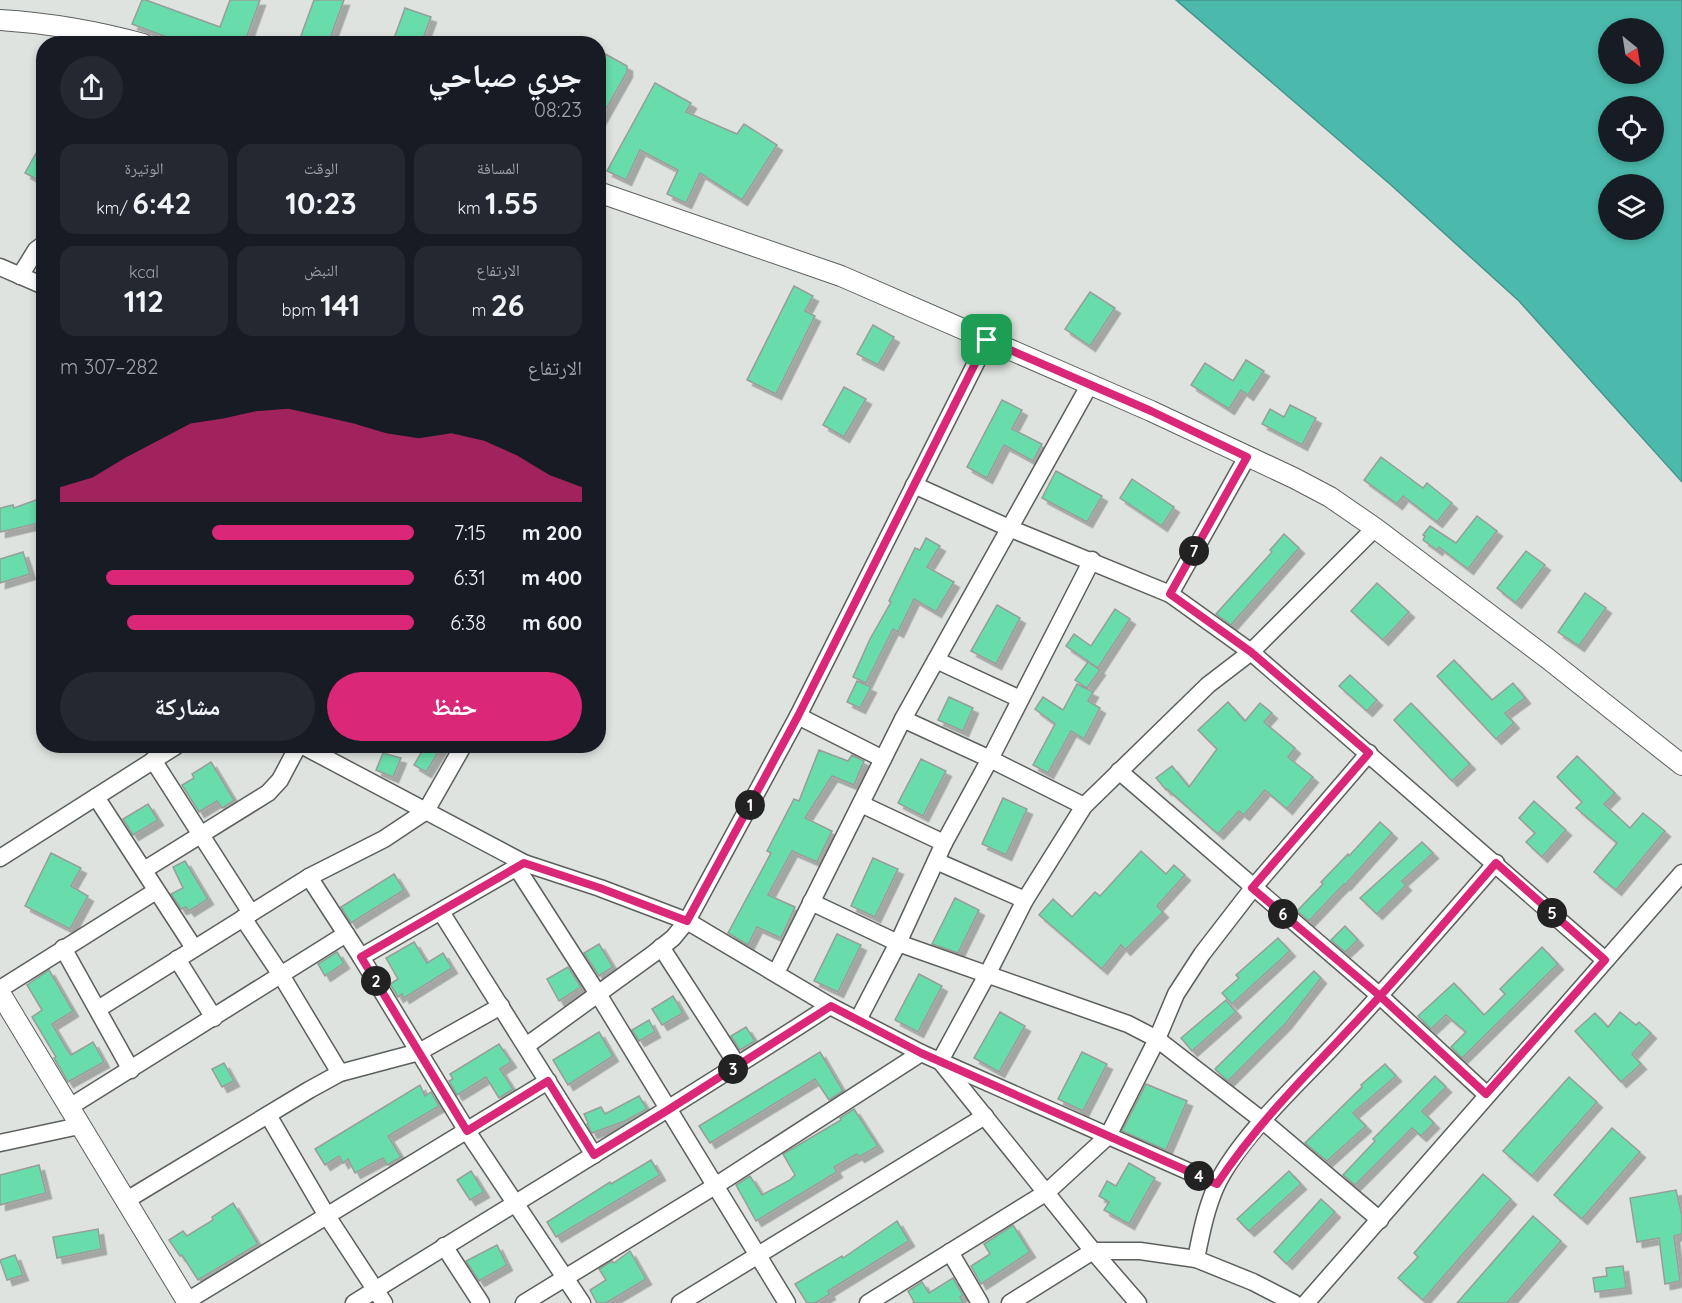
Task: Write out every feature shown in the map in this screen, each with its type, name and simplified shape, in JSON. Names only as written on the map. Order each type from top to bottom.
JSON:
[{"type":"street","points":[[0,20],[83,30],[109,36]]},
{"type":"street","points":[[606,195],[841,276],[1090,384],[1294,478],[1330,497],[1376,528],[1547,658],[1682,765]]},
{"type":"street","points":[[20,276],[36,250]]},
{"type":"street","points":[[0,267],[36,283]]},
{"type":"street","points":[[526,1046],[673,938],[687,921],[798,716],[987,340]]},
{"type":"street","points":[[776,973],[903,719],[1090,384]]},
{"type":"street","points":[[1170,594],[1247,457]]},
{"type":"street","points":[[914,485],[1008,528],[1092,560],[1170,594],[1251,652],[1605,960]]},
{"type":"street","points":[[940,1061],[1025,900],[1084,806],[1208,685],[1251,652],[1376,528]]},
{"type":"street","points":[[858,1020],[898,943],[944,843],[990,759],[1092,560]]},
{"type":"street","points":[[936,660],[1020,699]]},
{"type":"street","points":[[798,716],[883,759]]},
{"type":"street","points":[[903,719],[1084,806]]},
{"type":"street","points":[[0,858],[164,753]]},
{"type":"street","points":[[144,870],[268,793],[280,780],[294,753]]},
{"type":"street","points":[[316,753],[426,811],[520,866],[600,888],[687,921],[831,1006],[921,1053],[1217,1184]]},
{"type":"street","points":[[98,1009],[309,877],[384,839],[426,811],[459,753]]},
{"type":"street","points":[[877,1301],[950,1252],[1047,1192],[1108,1136],[1176,994],[1202,954],[1252,888],[1369,753]]},
{"type":"street","points":[[153,760],[201,835],[340,1074]]},
{"type":"street","points":[[1119,771],[1380,996],[1486,1094]]},
{"type":"street","points":[[96,797],[194,948]]},
{"type":"street","points":[[861,804],[944,843]]},
{"type":"street","points":[[936,861],[1025,900]]},
{"type":"street","points":[[1196,1259],[1204,1220],[1217,1184],[1239,1151],[1263,1121],[1380,996],[1496,863]]},
{"type":"street","points":[[361,957],[520,866]]},
{"type":"street","points":[[520,866],[787,1303]]},
{"type":"street","points":[[1306,1303],[1380,1220],[1486,1094],[1682,873]]},
{"type":"street","points":[[309,877],[361,957],[467,1131],[582,1303]]},
{"type":"street","points":[[156,891],[63,948],[2,999],[187,1302],[548,1081]]},
{"type":"street","points":[[811,902],[898,943],[1128,1024],[1156,1038],[1263,1121],[1380,1220]]},
{"type":"street","points":[[441,912],[594,1155]]},
{"type":"street","points":[[68,1108],[346,934]]},
{"type":"street","points":[[661,947],[738,1066]]},
{"type":"street","points":[[63,948],[131,1070]]},
{"type":"street","points":[[177,959],[214,1018]]},
{"type":"street","points":[[124,1201],[340,1074],[419,1052],[501,1006]]},
{"type":"street","points":[[354,1303],[380,1296],[444,1246],[668,1110],[831,1006]]},
{"type":"street","points":[[524,1303],[715,1186],[921,1053]]},
{"type":"street","points":[[940,1061],[1093,1251],[1138,1303]]},
{"type":"street","points":[[268,1115],[327,1216],[380,1296]]},
{"type":"street","points":[[680,1303],[985,1116]]},
{"type":"street","points":[[0,1143],[79,1126]]},
{"type":"street","points":[[444,1246],[481,1303]]},
{"type":"street","points":[[1010,1303],[1093,1251],[1140,1251],[1196,1259],[1253,1282],[1294,1303]]},
{"type":"street","points":[[950,1252],[980,1303]]},
{"type":"water","points":[[1176,0],[1682,0],[1682,482],[1519,301],[1391,185]]},
{"type":"building","points":[[142,0],[220,27],[230,0],[260,0],[247,36],[164,36],[132,24]]},
{"type":"building","points":[[314,0],[344,0],[331,36],[301,36]]},
{"type":"building","points":[[405,8],[431,17],[424,36],[395,36]]},
{"type":"building","points":[[606,54],[627,66],[627,72],[606,109]]},
{"type":"building","points":[[655,83],[691,103],[686,112],[737,134],[744,124],[777,145],[742,200],[700,173],[686,203],[667,194],[678,170],[640,150],[626,180],[607,171]]},
{"type":"building","points":[[36,153],[36,179],[25,173]]},
{"type":"building","points":[[794,286],[813,296],[805,311],[815,316],[776,394],[747,380]]},
{"type":"building","points":[[1090,292],[1115,308],[1090,346],[1065,329]]},
{"type":"building","points":[[873,325],[894,337],[878,365],[857,354]]},
{"type":"building","points":[[1246,360],[1264,371],[1248,395],[1241,390],[1229,409],[1191,385],[1205,363],[1233,381]]},
{"type":"building","points":[[844,387],[866,399],[844,437],[823,425]]},
{"type":"building","points":[[1002,400],[1022,410],[1012,429],[1042,444],[1033,461],[1004,445],[987,478],[967,467]]},
{"type":"building","points":[[1290,405],[1316,418],[1302,445],[1262,424],[1270,409],[1284,417]]},
{"type":"building","points":[[1381,457],[1423,488],[1427,483],[1452,503],[1437,522],[1403,496],[1397,504],[1364,480]]},
{"type":"building","points":[[1056,471],[1102,496],[1087,522],[1042,498]]},
{"type":"building","points":[[1132,479],[1174,507],[1162,526],[1120,498]]},
{"type":"building","points":[[36,500],[36,524],[0,532],[0,508],[13,505],[14,508]]},
{"type":"building","points":[[1477,516],[1497,531],[1468,569],[1439,547],[1437,550],[1423,540],[1425,536],[1423,535],[1430,526],[1456,543]]},
{"type":"building","points":[[1284,534],[1299,548],[1231,625],[1216,614],[1272,552],[1270,550]]},
{"type":"building","points":[[926,538],[940,546],[927,567],[954,582],[936,612],[914,599],[898,632],[893,629],[866,683],[853,677],[915,548],[920,550]]},
{"type":"building","points":[[1526,551],[1545,565],[1516,603],[1497,588]]},
{"type":"building","points":[[23,552],[30,574],[0,583],[0,559]]},
{"type":"building","points":[[1377,583],[1409,612],[1383,640],[1351,611]]},
{"type":"building","points":[[1585,593],[1606,608],[1579,646],[1558,632]]},
{"type":"building","points":[[997,605],[1020,618],[996,664],[971,651]]},
{"type":"building","points":[[1115,609],[1130,619],[1098,668],[1066,646],[1074,634],[1091,646]]},
{"type":"building","points":[[1454,660],[1492,700],[1513,683],[1525,698],[1505,713],[1514,723],[1496,739],[1437,676]]},
{"type":"building","points":[[1088,662],[1100,670],[1087,688],[1075,680]]},
{"type":"building","points":[[1350,675],[1377,700],[1367,711],[1339,686]]},
{"type":"building","points":[[857,681],[871,687],[860,708],[847,702]]},
{"type":"building","points":[[1077,684],[1093,692],[1088,701],[1100,708],[1084,739],[1071,731],[1048,773],[1033,765],[1055,724],[1035,709],[1043,697],[1063,710]]},
{"type":"building","points":[[949,697],[973,708],[963,731],[938,720]]},
{"type":"building","points":[[1228,702],[1245,721],[1260,703],[1272,713],[1264,722],[1295,748],[1288,757],[1313,777],[1287,809],[1265,790],[1244,815],[1239,811],[1218,834],[1166,790],[1156,778],[1172,766],[1189,787],[1217,749],[1198,730]]},
{"type":"building","points":[[1411,703],[1470,764],[1452,781],[1394,720]]},
{"type":"building","points":[[819,750],[848,761],[852,755],[864,761],[854,785],[832,776],[805,818],[832,831],[817,862],[792,851],[768,895],[795,907],[781,938],[757,927],[748,945],[728,933],[771,853],[767,851],[794,799],[799,801]]},
{"type":"building","points":[[383,753],[401,758],[393,777],[376,770]]},
{"type":"building","points":[[421,753],[438,753],[426,772],[414,765]]},
{"type":"building","points":[[1577,756],[1615,793],[1604,804],[1630,828],[1643,813],[1665,831],[1616,890],[1594,872],[1617,843],[1576,808],[1582,802],[1557,777]]},
{"type":"building","points":[[921,759],[946,771],[923,816],[898,803]]},
{"type":"building","points":[[211,762],[234,800],[222,808],[217,801],[199,812],[182,785],[194,778],[192,774]]},
{"type":"building","points":[[1003,798],[1027,809],[1006,855],[982,844]]},
{"type":"building","points":[[1534,801],[1566,830],[1542,857],[1526,842],[1535,833],[1519,818]]},
{"type":"building","points":[[148,804],[158,820],[133,835],[123,819]]},
{"type":"building","points":[[1380,822],[1392,833],[1309,921],[1297,911],[1323,884],[1321,882]]},
{"type":"building","points":[[1422,842],[1433,853],[1402,881],[1406,885],[1377,914],[1360,898]]},
{"type":"building","points":[[1141,851],[1166,874],[1174,865],[1185,875],[1157,906],[1163,912],[1125,950],[1121,945],[1102,969],[1039,915],[1053,899],[1072,917],[1095,892],[1100,896]]},
{"type":"building","points":[[51,853],[81,868],[71,886],[88,896],[70,929],[25,906]]},
{"type":"building","points":[[873,858],[898,869],[875,917],[851,906]]},
{"type":"building","points":[[185,861],[208,899],[189,911],[186,907],[181,909],[171,894],[183,888],[173,867]]},
{"type":"building","points":[[394,874],[404,890],[351,923],[341,907]]},
{"type":"building","points":[[955,898],[979,910],[958,953],[932,944]]},
{"type":"building","points":[[1345,926],[1358,940],[1345,952],[1331,940]]},
{"type":"building","points":[[837,934],[861,945],[838,992],[814,981]]},
{"type":"building","points":[[1278,938],[1290,951],[1232,1004],[1222,993],[1239,978],[1236,975]]},
{"type":"building","points":[[414,942],[427,963],[443,953],[452,968],[404,998],[402,994],[398,997],[390,984],[398,979],[386,958]]},
{"type":"building","points":[[599,944],[613,967],[599,976],[584,953]]},
{"type":"building","points":[[1542,947],[1558,964],[1462,1058],[1451,1047],[1466,1032],[1446,1015],[1431,1029],[1418,1016],[1454,983],[1484,1015],[1505,994],[1500,989]]},
{"type":"building","points":[[337,952],[344,963],[325,976],[318,964]]},
{"type":"building","points":[[568,967],[581,987],[559,1001],[547,979]]},
{"type":"building","points":[[49,970],[73,1011],[52,1024],[68,1051],[71,1055],[93,1042],[104,1062],[68,1082],[32,1017],[42,1010],[27,985]]},
{"type":"building","points":[[1314,971],[1321,978],[1286,1023],[1228,1081],[1215,1069]]},
{"type":"building","points":[[919,974],[942,986],[918,1032],[895,1020]]},
{"type":"building","points":[[673,996],[683,1013],[662,1025],[652,1009]]},
{"type":"building","points":[[1226,1000],[1236,1012],[1192,1051],[1181,1038]]},
{"type":"building","points":[[1000,1012],[1025,1026],[999,1072],[974,1058]]},
{"type":"building","points":[[1620,1012],[1636,1025],[1639,1022],[1651,1033],[1632,1054],[1641,1064],[1621,1082],[1575,1031],[1595,1013],[1608,1027]]},
{"type":"building","points":[[649,1020],[655,1032],[639,1041],[632,1030]]},
{"type":"building","points":[[746,1027],[755,1041],[740,1050],[731,1036]]},
{"type":"building","points":[[599,1032],[613,1056],[568,1085],[553,1060]]},
{"type":"building","points":[[499,1044],[511,1062],[500,1069],[513,1089],[499,1098],[486,1077],[457,1095],[449,1081],[453,1079],[450,1074]]},
{"type":"building","points":[[820,1052],[843,1091],[829,1100],[815,1079],[710,1143],[699,1126]]},
{"type":"building","points":[[1082,1052],[1107,1064],[1083,1111],[1058,1099]]},
{"type":"building","points":[[224,1063],[234,1081],[222,1087],[212,1069]]},
{"type":"building","points":[[1385,1064],[1396,1076],[1353,1113],[1366,1126],[1327,1161],[1305,1143],[1362,1087],[1361,1085]]},
{"type":"building","points":[[1435,1076],[1446,1087],[1422,1111],[1434,1123],[1421,1136],[1412,1128],[1355,1185],[1343,1175],[1375,1141],[1373,1139]]},
{"type":"building","points":[[1569,1077],[1597,1102],[1532,1176],[1503,1151]]},
{"type":"building","points":[[1146,1084],[1187,1101],[1166,1150],[1122,1131]]},
{"type":"building","points":[[420,1085],[425,1096],[431,1092],[439,1106],[388,1136],[401,1157],[387,1165],[383,1158],[355,1173],[348,1159],[343,1163],[339,1156],[325,1165],[315,1149]]},
{"type":"building","points":[[639,1096],[647,1109],[625,1121],[592,1133],[584,1114],[601,1107],[605,1114]]},
{"type":"building","points":[[854,1109],[878,1146],[859,1157],[857,1154],[834,1167],[837,1172],[756,1221],[736,1185],[750,1176],[762,1195],[790,1180],[795,1175],[783,1154],[841,1120],[840,1118]]},
{"type":"building","points":[[1612,1128],[1640,1152],[1582,1219],[1554,1195]]},
{"type":"building","points":[[651,1160],[660,1175],[556,1237],[547,1222],[610,1182],[611,1184]]},
{"type":"building","points":[[1129,1163],[1155,1178],[1129,1224],[1104,1210],[1109,1202],[1099,1196],[1107,1181],[1116,1186]]},
{"type":"building","points":[[39,1165],[46,1193],[0,1205],[0,1175]]},
{"type":"building","points":[[471,1171],[484,1192],[470,1200],[457,1180]]},
{"type":"building","points":[[1289,1171],[1301,1184],[1249,1231],[1237,1219]]},
{"type":"building","points":[[1483,1174],[1511,1199],[1423,1300],[1398,1278],[1418,1257],[1414,1253]]},
{"type":"building","points":[[1676,1190],[1682,1216],[1682,1234],[1674,1236],[1680,1281],[1665,1284],[1659,1238],[1637,1242],[1630,1198]]},
{"type":"building","points":[[1321,1199],[1335,1212],[1287,1264],[1274,1252]]},
{"type":"building","points":[[233,1203],[258,1244],[198,1280],[169,1240],[183,1231],[187,1236],[213,1220],[212,1217]]},
{"type":"building","points":[[1533,1216],[1561,1241],[1507,1303],[1457,1303]]},
{"type":"building","points":[[897,1221],[909,1241],[828,1291],[830,1294],[815,1303],[807,1303],[795,1284],[842,1256],[843,1258]]},
{"type":"building","points":[[1013,1225],[1030,1252],[981,1284],[971,1266],[990,1254],[984,1244]]},
{"type":"building","points":[[98,1229],[101,1249],[57,1258],[53,1237]]},
{"type":"building","points":[[497,1245],[507,1265],[479,1281],[466,1261]]},
{"type":"building","points":[[630,1251],[646,1279],[606,1303],[597,1303],[590,1290],[606,1280],[599,1269],[612,1261],[614,1263]]},
{"type":"building","points":[[15,1255],[23,1275],[7,1280],[0,1260]]},
{"type":"building","points":[[1623,1266],[1626,1288],[1595,1292],[1593,1278],[1607,1276],[1606,1268]]},
{"type":"building","points":[[953,1278],[963,1295],[960,1297],[964,1303],[913,1303],[908,1291],[922,1282],[929,1293]]},
{"type":"route","points":[[987,340],[798,716],[687,921],[600,888],[524,863],[361,957],[467,1131],[548,1081],[594,1155],[831,1006],[921,1053],[1217,1184],[1263,1121],[1380,996],[1496,863],[1605,960],[1486,1094],[1380,996],[1252,888],[1369,753],[1251,652],[1170,594],[1247,457],[1151,411],[987,340]]}]
